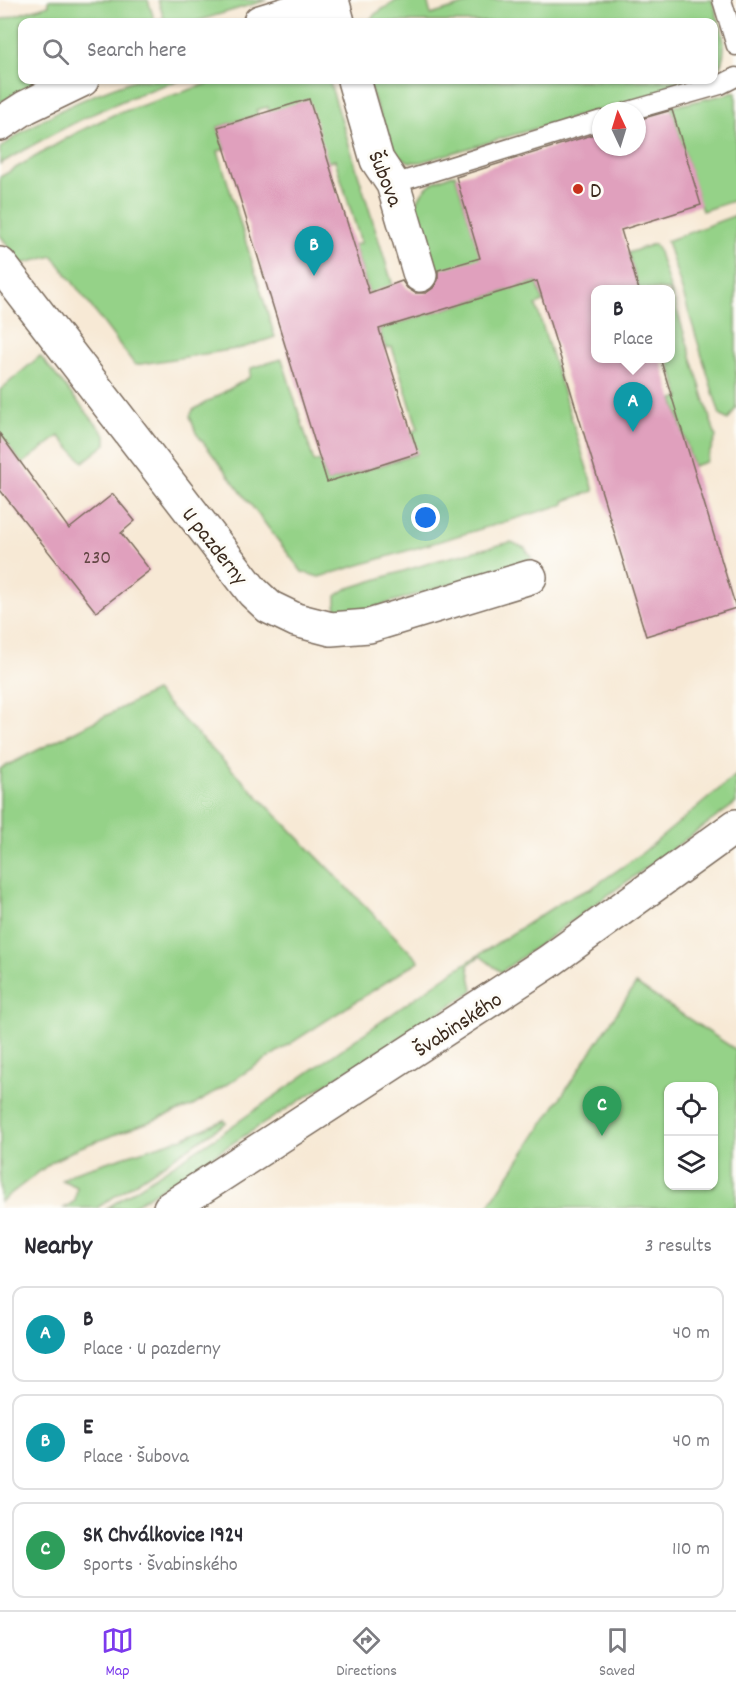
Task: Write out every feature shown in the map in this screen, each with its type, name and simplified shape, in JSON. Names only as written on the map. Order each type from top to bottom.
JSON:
[{"type":"street","points":[[273,18],[332,0],[337,18]]},
{"type":"street","points":[[0,124],[26,107],[74,84]]},
{"type":"street","name":"Šubova","points":[[355,84],[377,160],[393,184],[420,275]]},
{"type":"street","name":"U pazderny","points":[[0,264],[253,592],[269,607],[296,620],[330,629],[369,626],[530,577]]},
{"type":"street","name":"Švabinského","points":[[170,1208],[548,962],[736,826]]},
{"type":"lane","points":[[722,0],[736,46]]},
{"type":"lane","points":[[646,106],[720,85],[736,77]]},
{"type":"lane","points":[[393,184],[592,123]]},
{"type":"green space","points":[[48,0],[148,0],[154,18],[18,18],[18,84],[34,84],[0,103],[0,20],[49,5]]},
{"type":"green space","points":[[158,0],[267,0],[207,18],[164,18]]},
{"type":"green space","points":[[397,0],[427,0],[431,15],[479,0],[712,0],[718,18],[372,18]]},
{"type":"green space","points":[[718,19],[724,38],[718,69]]},
{"type":"green space","points":[[124,84],[169,84],[133,96],[88,116],[0,164],[0,148],[15,137],[48,117]]},
{"type":"green space","points":[[207,84],[330,84],[397,299],[373,306],[354,245],[361,243],[335,160],[328,162],[269,112],[268,107],[256,110],[258,115],[218,127],[225,149],[218,151],[275,337],[242,348],[135,365],[53,256],[21,264],[0,235],[0,177],[78,132],[113,115]]},
{"type":"green space","points":[[368,84],[688,84],[627,102],[592,102],[592,112],[421,162],[410,162],[394,154]]},
{"type":"green space","points":[[736,92],[736,200],[702,211],[671,107]]},
{"type":"green space","points":[[455,174],[485,272],[433,287],[415,210],[424,190],[434,182]]},
{"type":"green space","points":[[736,215],[736,408],[728,420],[720,415],[667,241]]},
{"type":"green space","points":[[654,244],[658,249],[669,285],[638,285],[628,253]]},
{"type":"green space","points":[[537,281],[543,302],[536,305],[594,491],[564,501],[565,504],[319,577],[302,572],[196,433],[190,416],[193,410],[250,377],[251,368],[282,359],[314,462],[320,460],[327,482],[417,454],[411,432],[418,429],[392,347],[385,348],[379,329]]},
{"type":"green space","points":[[675,304],[716,437],[706,462],[693,466],[673,399],[680,397],[669,363],[675,363]]},
{"type":"green space","points":[[40,356],[106,436],[106,444],[83,462],[59,436],[22,464],[9,447],[0,452],[0,390]]},
{"type":"green space","points":[[511,542],[525,548],[532,559],[349,615],[341,613],[336,608],[336,596],[346,589],[439,560]]},
{"type":"green space","points":[[155,691],[419,961],[193,1106],[78,1148],[52,1162],[0,1202],[0,769]]},
{"type":"green space","points":[[736,775],[736,803],[501,972],[480,956],[468,965],[473,990],[464,997],[130,1208],[107,1208],[215,1138],[449,974],[566,899],[590,889],[641,854]]},
{"type":"green space","points":[[636,984],[736,1050],[736,1208],[487,1208]]},
{"type":"green space","points":[[224,1120],[226,1123],[97,1208],[64,1208],[75,1201],[77,1187],[62,1180],[75,1172],[183,1138]]},
{"type":"building","points":[[309,99],[369,293],[402,281],[415,293],[426,293],[438,280],[438,270],[480,258],[456,177],[592,135],[592,156],[646,156],[646,117],[672,110],[701,205],[621,230],[638,285],[591,285],[591,363],[662,363],[736,608],[646,636],[537,281],[379,329],[418,453],[327,482],[218,127]]},
{"type":"building","points":[[0,434],[69,529],[113,494],[135,521],[121,533],[150,570],[96,612],[0,490]]},
{"type":"place","name":"D","points":[[578,189]]},
{"type":"place","name":"E","points":[[314,276]]},
{"type":"place","name":"B","points":[[633,432]]},
{"type":"place","name":"SK Chválkovice 1924","points":[[602,1136]]}]
